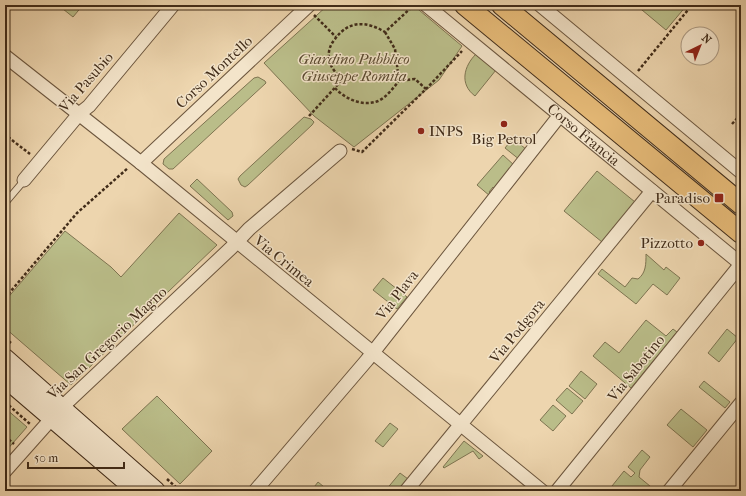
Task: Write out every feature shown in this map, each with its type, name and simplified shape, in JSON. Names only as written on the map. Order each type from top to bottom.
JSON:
[{"type":"main road","points":[[502,5],[741,204]]},
{"type":"main road","name":"Corso Francia","points":[[475,8],[741,233]]},
{"type":"street","name":"Via Pasubio","points":[[23,181],[79,114],[89,106],[173,5]]},
{"type":"street","name":"Corso Francia","points":[[426,5],[741,264]]},
{"type":"street","points":[[540,5],[741,172]]},
{"type":"street","name":"Corso Montello","points":[[139,161],[308,7]]},
{"type":"street","name":"Via Crimea","points":[[5,56],[139,161],[236,242],[542,491]]},
{"type":"street","name":"Via Plava","points":[[255,491],[372,353],[560,115]]},
{"type":"street","points":[[236,242],[249,229],[340,151]]},
{"type":"street","name":"Via Podgora","points":[[406,491],[652,191]]},
{"type":"street","name":"Via San Gregorio Magno","points":[[5,471],[51,420],[236,242]]},
{"type":"street","name":"Via Sabotino","points":[[557,491],[741,264]]},
{"type":"street","points":[[5,358],[51,420],[156,491]]},
{"type":"street","points":[[5,378],[51,420],[137,491]]},
{"type":"street","points":[[669,491],[741,402]]},
{"type":"lane","name":"Via Pasubio","points":[[5,203],[23,181]]},
{"type":"path","points":[[385,32],[414,5]]},
{"type":"path","points":[[630,80],[692,5]]},
{"type":"path","points":[[308,7],[336,37]]},
{"type":"path","points":[[309,116],[342,80],[334,72],[329,60],[329,49],[340,32],[351,25],[363,24],[376,26],[385,32],[395,49],[399,81]]},
{"type":"path","points":[[335,88],[341,95],[349,99],[368,103],[378,101],[389,93],[399,81],[415,79],[426,89]]},
{"type":"path","points":[[732,124],[741,114]]},
{"type":"path","points":[[8,137],[40,162]]},
{"type":"path","points":[[5,298],[77,213],[139,161]]},
{"type":"path","points":[[5,402],[51,420]]},
{"type":"path","points":[[5,436],[15,446]]},
{"type":"green space","points":[[58,5],[83,5],[73,17]]},
{"type":"green space","name":"Giardino Pubblico Giuseppe Romita","points":[[328,5],[413,5],[462,46],[439,80],[354,147],[314,116],[264,63]]},
{"type":"green space","points":[[636,5],[687,5],[666,30]]},
{"type":"green space","points":[[476,54],[496,70],[475,96],[467,86],[465,75],[466,69]]},
{"type":"green space","points":[[258,77],[266,83],[173,169],[169,169],[163,164],[164,159],[254,78]]},
{"type":"green space","points":[[304,117],[311,119],[314,122],[312,125],[248,185],[245,187],[241,185],[238,179],[240,176]]},
{"type":"green space","points":[[513,138],[528,151],[520,160],[505,148]]},
{"type":"green space","points":[[503,155],[515,166],[495,190],[493,187],[489,192],[491,194],[490,196],[477,185]]},
{"type":"green space","points":[[597,171],[635,202],[602,242],[564,211]]},
{"type":"green space","points":[[197,179],[232,212],[233,216],[228,220],[190,186]]},
{"type":"green space","points":[[179,213],[217,245],[71,385],[5,328],[5,301],[65,231],[111,267],[121,277]]},
{"type":"green space","points":[[646,254],[664,270],[666,267],[680,278],[667,295],[653,284],[636,304],[598,274],[602,269],[625,287],[632,278],[638,279],[643,274],[646,265]]},
{"type":"green space","points":[[383,278],[407,297],[397,309],[373,290]]},
{"type":"green space","points":[[646,320],[666,336],[673,329],[677,332],[631,388],[593,356],[605,342],[619,353]]},
{"type":"green space","points":[[727,329],[738,338],[719,362],[708,353]]},
{"type":"green space","points":[[581,371],[597,384],[585,399],[569,386]]},
{"type":"green space","points":[[704,381],[730,402],[725,408],[699,387]]},
{"type":"green space","points":[[567,388],[583,401],[572,414],[556,400]]},
{"type":"green space","points":[[157,396],[212,451],[180,484],[122,429]]},
{"type":"green space","points":[[553,405],[566,416],[553,431],[540,420]]},
{"type":"green space","points":[[5,408],[27,427],[5,452]]},
{"type":"green space","points":[[681,409],[707,430],[693,447],[667,425]]},
{"type":"green space","points":[[390,423],[398,429],[383,447],[375,441]]},
{"type":"green space","points":[[464,441],[483,456],[479,459],[473,451],[444,468],[443,467]]},
{"type":"green space","points":[[642,450],[650,457],[640,470],[639,477],[656,491],[608,491],[624,471],[631,477],[635,473],[628,467]]},
{"type":"green space","points":[[400,473],[408,479],[398,491],[385,491]]},
{"type":"green space","points":[[318,482],[329,491],[311,491]]},
{"type":"place","name":"Big Petrol","points":[[504,124]]},
{"type":"place","name":"INPS","points":[[421,131]]},
{"type":"place","name":"Paradiso","points":[[719,198]]},
{"type":"place","name":"Pizzotto","points":[[701,243]]}]
